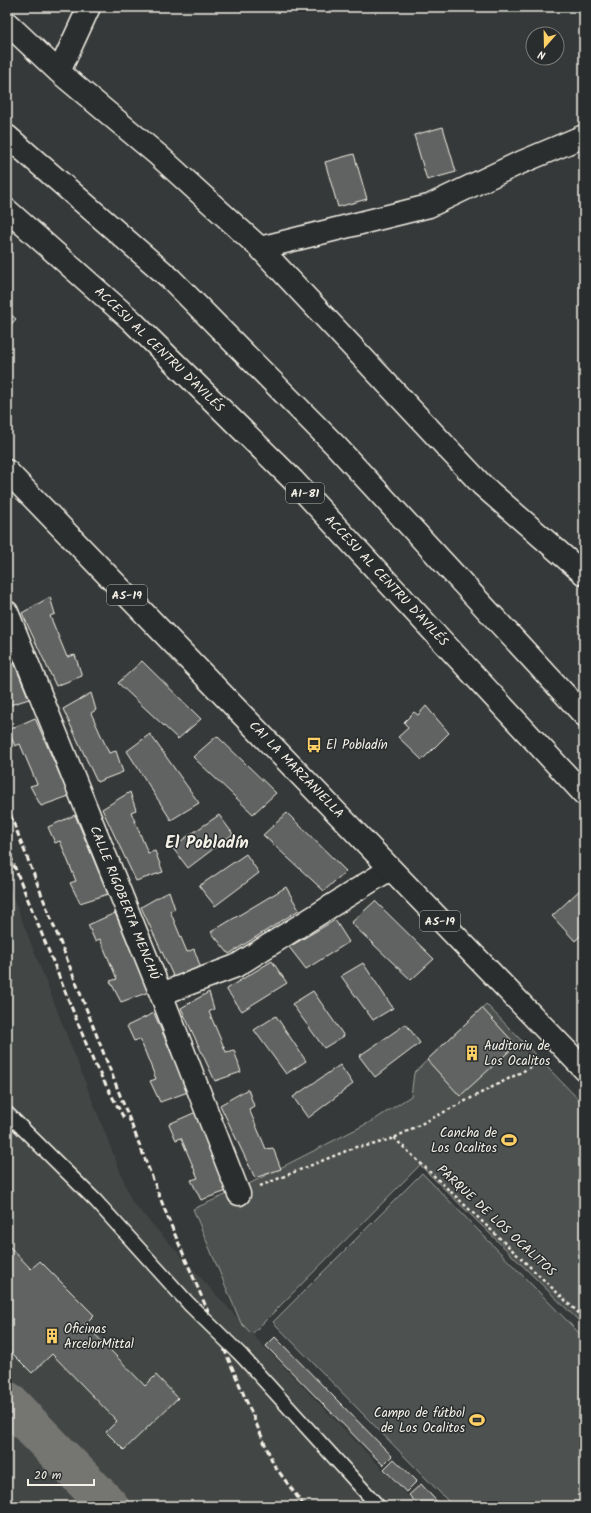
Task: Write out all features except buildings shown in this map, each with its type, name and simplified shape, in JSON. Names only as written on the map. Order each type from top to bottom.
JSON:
[{"type":"main road","points":[[59,72],[89,7]]},
{"type":"main road","points":[[7,23],[59,72],[158,155],[260,248],[482,485],[584,574]]},
{"type":"main road","points":[[7,136],[176,285],[336,446],[584,715]]},
{"type":"main road","points":[[260,248],[429,206],[515,165],[584,136]]},
{"type":"main road","name":"ACCESU AL CENTRU D'AVILÉS","points":[[7,210],[132,320],[293,480],[584,794]]},
{"type":"main road","name":"CAI LA MARZANIELLA","points":[[7,471],[584,1070]]},
{"type":"main road","name":"CALLE RIGOBERTA MENCHÚ","points":[[7,612],[161,994],[239,1194]]},
{"type":"main road","points":[[161,994],[236,966],[390,869]]},
{"type":"lane","points":[[7,1114],[96,1201],[189,1304],[241,1355],[378,1506]]},
{"type":"path","points":[[239,1194],[356,1147],[372,1146],[394,1138],[535,1065]]},
{"type":"path","name":"PARQUE DE LOS OCALITOS","points":[[394,1138],[584,1318]]},
{"type":"shaded area","points":[[7,882],[132,1202],[252,1334],[418,1506],[7,1506]]},
{"type":"shaded area","points":[[486,1004],[584,1105],[584,1326],[420,1165],[252,1334],[241,1323],[193,1209],[237,1190],[374,1120],[411,1096],[414,1073]]},
{"type":"shaded area","name":"Campo de fútbol de Los Ocalitos","points":[[422,1173],[584,1338],[584,1503],[581,1506],[453,1506],[273,1322]]},
{"type":"waterway","points":[[7,1401],[109,1506]]},
{"type":"railway","points":[[7,806],[170,1223],[274,1465],[304,1506]]},
{"type":"railway","points":[[7,848],[94,1063],[125,1120]]},
{"type":"place","name":"El Pobladín","points":[[314,745]]},
{"type":"place","name":"Auditoriu de Los Ocalitos","points":[[472,1053]]},
{"type":"place","name":"Cancha de Los Ocalitos","points":[[509,1140]]},
{"type":"place","name":"Oficinas ArcelorMittal","points":[[52,1336]]},
{"type":"place","name":"Campo de fútbol de Los Ocalitos","points":[[477,1420]]},
{"type":"district","name":"El Pobladín","points":[[207,843]]}]
